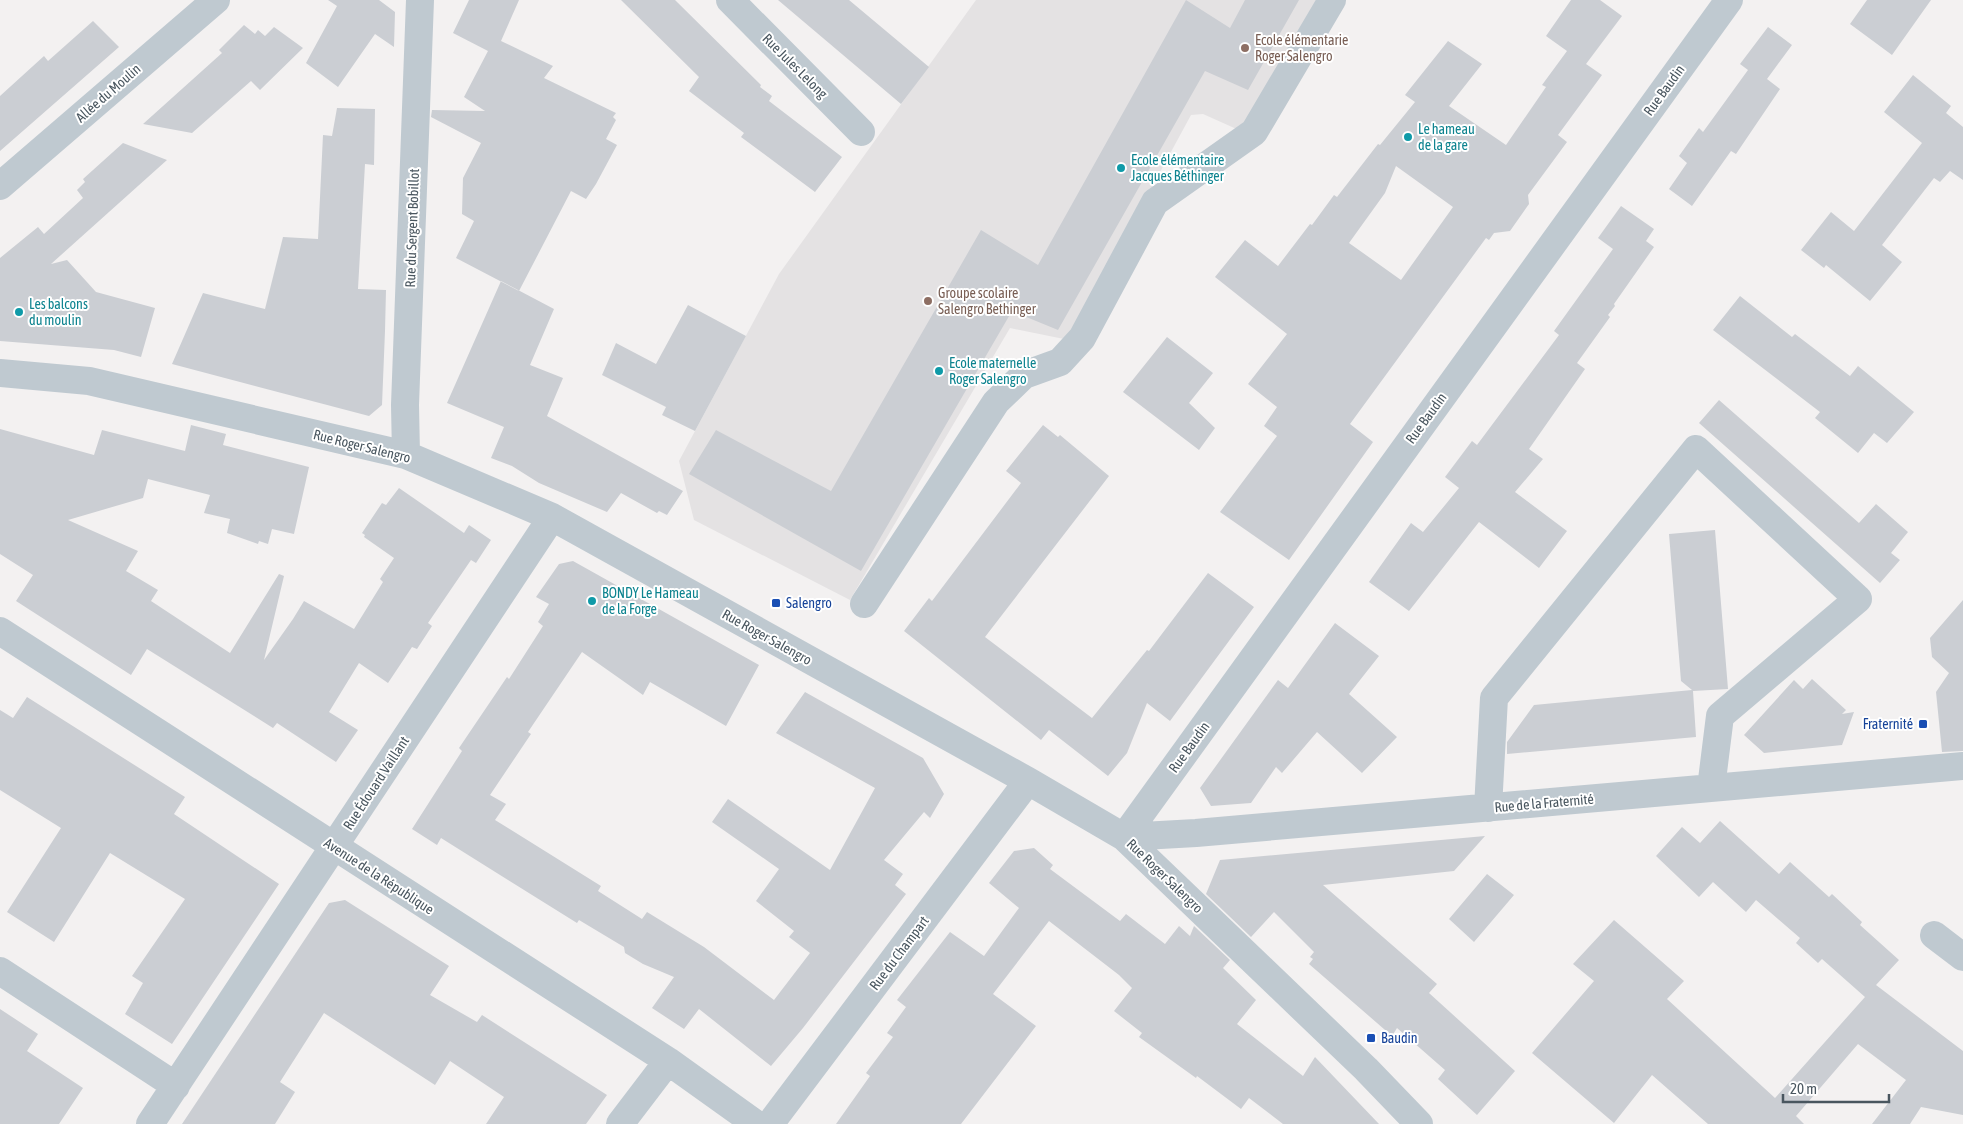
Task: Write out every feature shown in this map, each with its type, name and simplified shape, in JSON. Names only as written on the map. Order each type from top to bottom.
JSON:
[{"type":"street","name":"Allée du Moulin","points":[[0,186],[216,0]]},
{"type":"street","name":"Rue du Sergent Bobillot","points":[[406,455],[405,405],[420,0]]},
{"type":"street","name":"Rue Jules Lelong","points":[[730,0],[861,132]]},
{"type":"street","points":[[864,604],[996,402],[1024,375],[1060,362],[1082,338],[1155,202],[1254,132],[1332,0]]},
{"type":"street","name":"Rue Baudin","points":[[1124,837],[1729,0]]},
{"type":"street","name":"Rue Roger Salengro","points":[[0,373],[89,380],[406,455],[552,517],[1124,837],[1366,1069],[1419,1124]]},
{"type":"street","points":[[1488,808],[1494,698],[1696,450],[1858,598],[1720,716],[1711,788]]},
{"type":"street","name":"Rue Édouard Vaillant","points":[[150,1124],[552,517]]},
{"type":"street","name":"Avenue de la République","points":[[0,631],[668,1060],[756,1124]]},
{"type":"street","name":"Rue de la Fraternité","points":[[1124,837],[1488,808],[1963,766]]},
{"type":"street","name":"Rue du Champart","points":[[770,1124],[1028,782]]},
{"type":"street","points":[[1934,935],[1963,957]]},
{"type":"street","points":[[0,971],[176,1086]]},
{"type":"street","points":[[620,1124],[668,1060]]},
{"type":"shaded area","name":"Groupe scolaire Salengro Bethinger","points":[[976,0],[1321,0],[1241,131],[1203,114],[1191,115],[1069,340],[1010,328],[850,600],[694,520],[679,461],[779,274]]},
{"type":"building","points":[[328,0],[379,0],[395,12],[394,47],[375,34],[338,87],[306,63],[337,6]]},
{"type":"building","points":[[469,0],[519,0],[501,41],[553,66],[544,78],[616,113],[613,117],[616,120],[606,139],[617,145],[596,184],[586,199],[571,191],[519,291],[456,258],[474,221],[462,214],[463,178],[481,143],[431,117],[432,110],[485,111],[464,97],[488,51],[453,33]]},
{"type":"building","points":[[621,0],[675,0],[761,85],[760,87],[772,96],[769,101],[842,157],[815,192],[741,137],[744,133],[689,91],[699,77]]},
{"type":"building","points":[[778,0],[849,0],[929,67],[901,104]]},
{"type":"building","points":[[1186,0],[1230,28],[1245,0],[1299,0],[1248,90],[1205,71],[1058,330],[1012,311],[861,571],[689,474],[716,430],[831,491],[981,230],[1038,265]]},
{"type":"building","points":[[1571,0],[1600,0],[1622,16],[1586,64],[1602,75],[1558,135],[1567,142],[1528,195],[1529,204],[1510,231],[1494,233],[1489,240],[1486,238],[1350,424],[1373,442],[1289,560],[1220,512],[1277,436],[1264,426],[1277,407],[1248,384],[1287,334],[1215,277],[1245,240],[1278,266],[1334,195],[1337,197],[1378,144],[1380,145],[1415,102],[1405,95],[1448,41],[1482,64],[1449,106],[1506,145],[1546,87],[1542,85],[1567,51],[1546,36]],"holes":[[[1396,166],[1453,207],[1401,280],[1349,243],[1385,193]]]},
{"type":"building","points":[[1867,0],[1931,0],[1892,55],[1850,24]]},
{"type":"building","points":[[93,21],[119,47],[0,151],[0,96],[44,56],[48,61]]},
{"type":"building","points":[[244,25],[255,34],[258,30],[265,36],[274,27],[303,48],[260,90],[251,81],[192,133],[143,124],[222,53],[219,50]]},
{"type":"building","points":[[1768,27],[1792,45],[1767,79],[1780,89],[1736,154],[1731,151],[1692,206],[1669,189],[1687,163],[1679,156],[1699,128],[1703,132],[1748,70],[1740,64]]},
{"type":"building","points":[[1913,75],[1951,106],[1946,113],[1963,127],[1963,180],[1950,171],[1940,182],[1934,178],[1882,245],[1902,262],[1870,301],[1826,265],[1824,268],[1801,250],[1831,212],[1854,231],[1922,143],[1884,112]]},
{"type":"building","points":[[337,108],[375,109],[374,165],[365,164],[358,289],[386,290],[382,405],[369,416],[172,364],[203,293],[265,309],[283,237],[318,239],[323,135],[332,136]]},
{"type":"building","points":[[123,143],[167,160],[51,264],[67,260],[96,292],[155,308],[141,357],[114,350],[0,341],[0,258],[38,227],[44,234],[83,198],[77,190],[85,182],[83,179]]},
{"type":"building","points":[[1621,206],[1654,229],[1646,241],[1654,247],[1614,304],[1615,306],[1608,315],[1610,317],[1577,363],[1585,369],[1529,449],[1543,459],[1515,492],[1567,531],[1539,568],[1479,522],[1409,611],[1369,582],[1411,523],[1423,532],[1459,488],[1445,477],[1472,441],[1477,445],[1559,335],[1554,331],[1613,249],[1598,238]]},
{"type":"building","points":[[501,281],[554,309],[530,365],[563,378],[547,416],[683,491],[667,515],[659,511],[657,513],[621,493],[607,512],[539,483],[512,466],[491,458],[504,427],[447,403]]},
{"type":"building","points":[[1740,296],[1792,337],[1795,334],[1850,376],[1858,366],[1914,412],[1887,443],[1874,433],[1858,453],[1815,418],[1820,412],[1713,330]]},
{"type":"building","points":[[688,305],[746,336],[695,431],[662,415],[666,407],[602,375],[616,343],[656,364]]},
{"type":"building","points":[[1167,337],[1213,373],[1189,403],[1215,428],[1199,450],[1123,392]]},
{"type":"building","points":[[1719,400],[1859,523],[1876,504],[1908,532],[1891,553],[1900,560],[1880,583],[1699,423]]},
{"type":"building","points":[[191,425],[226,434],[223,445],[309,467],[294,534],[272,529],[268,544],[259,541],[258,544],[227,533],[230,519],[204,513],[210,495],[148,479],[143,498],[68,520],[138,551],[126,571],[158,590],[151,601],[230,653],[279,574],[284,576],[264,660],[304,601],[354,629],[383,582],[380,579],[394,558],[364,537],[365,535],[362,533],[382,503],[386,505],[399,488],[464,533],[469,525],[491,540],[476,563],[471,560],[428,623],[432,626],[417,649],[412,647],[388,683],[359,663],[329,712],[358,730],[336,762],[277,723],[273,728],[147,649],[131,675],[16,601],[33,575],[0,554],[0,429],[94,455],[102,430],[185,451]]},
{"type":"building","points":[[1043,425],[1058,437],[1060,435],[1109,476],[985,637],[1092,718],[1147,650],[1149,651],[1208,573],[1254,607],[1170,721],[1147,703],[1127,753],[1108,776],[1049,730],[1041,740],[904,631],[929,598],[932,601],[1021,483],[1006,471]]},
{"type":"building","points":[[1715,530],[1728,689],[1693,691],[1696,737],[1507,754],[1507,742],[1534,705],[1692,690],[1681,681],[1669,534]]},
{"type":"building","points":[[573,561],[759,665],[726,726],[650,682],[643,695],[582,652],[528,732],[531,734],[490,795],[506,804],[495,820],[601,886],[598,891],[642,919],[647,912],[704,947],[774,1000],[810,953],[789,937],[794,931],[756,901],[779,869],[712,822],[728,799],[830,870],[875,788],[776,733],[805,692],[923,758],[944,794],[930,818],[924,812],[884,860],[903,874],[895,885],[906,894],[803,1028],[771,1066],[699,1009],[684,1029],[652,1008],[674,977],[643,964],[625,953],[624,947],[579,920],[577,923],[441,838],[437,845],[412,829],[462,751],[459,748],[507,677],[509,679],[543,626],[538,622],[549,604],[536,597],[559,564]]},
{"type":"building","points":[[1963,600],[1963,751],[1942,752],[1936,692],[1949,673],[1932,657],[1930,638]]},
{"type":"building","points":[[1335,623],[1379,656],[1349,694],[1397,737],[1362,773],[1317,732],[1282,773],[1276,767],[1251,803],[1211,806],[1200,788],[1278,680],[1288,688]]},
{"type":"building","points":[[1812,679],[1846,710],[1842,714],[1854,712],[1842,745],[1764,753],[1744,735],[1794,680],[1803,689]]},
{"type":"building","points":[[27,697],[185,797],[174,814],[279,884],[172,1044],[125,1014],[143,983],[132,976],[185,899],[110,853],[54,942],[7,912],[61,828],[0,790],[0,710],[13,718]]},
{"type":"building","points":[[1720,821],[1779,874],[1790,862],[1829,897],[1832,894],[1862,922],[1860,925],[1899,960],[1876,985],[1963,1051],[1963,1115],[1921,1107],[1910,1124],[1872,1124],[1906,1080],[1858,1044],[1796,1116],[1804,1124],[1708,1124],[1652,1075],[1614,1123],[1532,1053],[1594,981],[1573,964],[1614,920],[1684,981],[1667,999],[1775,1098],[1865,997],[1822,959],[1818,963],[1796,943],[1800,938],[1756,900],[1746,912],[1713,882],[1699,897],[1656,856],[1682,827],[1700,843]]},
{"type":"building","points":[[1485,836],[1454,871],[1323,885],[1437,984],[1429,993],[1515,1071],[1477,1115],[1438,1079],[1445,1070],[1397,1028],[1392,1036],[1309,964],[1313,959],[1310,957],[1314,952],[1274,912],[1251,937],[1206,894],[1220,860]]},
{"type":"building","points":[[1034,848],[1053,865],[1050,869],[1120,921],[1126,914],[1165,944],[1179,926],[1190,936],[1194,926],[1230,960],[1223,968],[1256,1000],[1237,1024],[1303,1076],[1315,1057],[1379,1124],[1283,1124],[1249,1098],[1241,1109],[1197,1076],[1196,1078],[1139,1037],[1142,1033],[1114,1011],[1132,988],[1119,975],[1049,921],[993,994],[1036,1026],[961,1124],[836,1124],[870,1076],[866,1073],[893,1037],[887,1033],[906,1007],[897,1000],[950,932],[984,956],[1019,908],[989,883],[1014,851]]},
{"type":"building","points":[[1487,874],[1514,895],[1474,942],[1449,919]]},
{"type":"building","points":[[345,900],[449,966],[430,995],[477,1022],[482,1015],[607,1095],[586,1124],[486,1124],[504,1097],[450,1061],[435,1085],[324,1013],[280,1082],[295,1092],[275,1124],[182,1124],[329,903]]},
{"type":"building","points":[[0,1009],[38,1034],[27,1051],[83,1088],[59,1124],[0,1124]]},
{"type":"place","name":"Ecole élémentarie Roger Salengro","points":[[1245,48]]},
{"type":"place","name":"Le hameau de la gare","points":[[1408,137]]},
{"type":"place","name":"Ecole élémentaire Jacques Béthinger","points":[[1121,168]]},
{"type":"place","name":"Groupe scolaire Salengro Bethinger","points":[[928,301]]},
{"type":"place","name":"Les balcons du moulin","points":[[19,312]]},
{"type":"place","name":"Ecole maternelle Roger Salengro","points":[[939,371]]},
{"type":"place","name":"BONDY Le Hameau de la Forge","points":[[592,601]]},
{"type":"place","name":"Salengro","points":[[776,603]]},
{"type":"place","name":"Fraternité","points":[[1923,724]]},
{"type":"place","name":"Baudin","points":[[1371,1038]]}]
